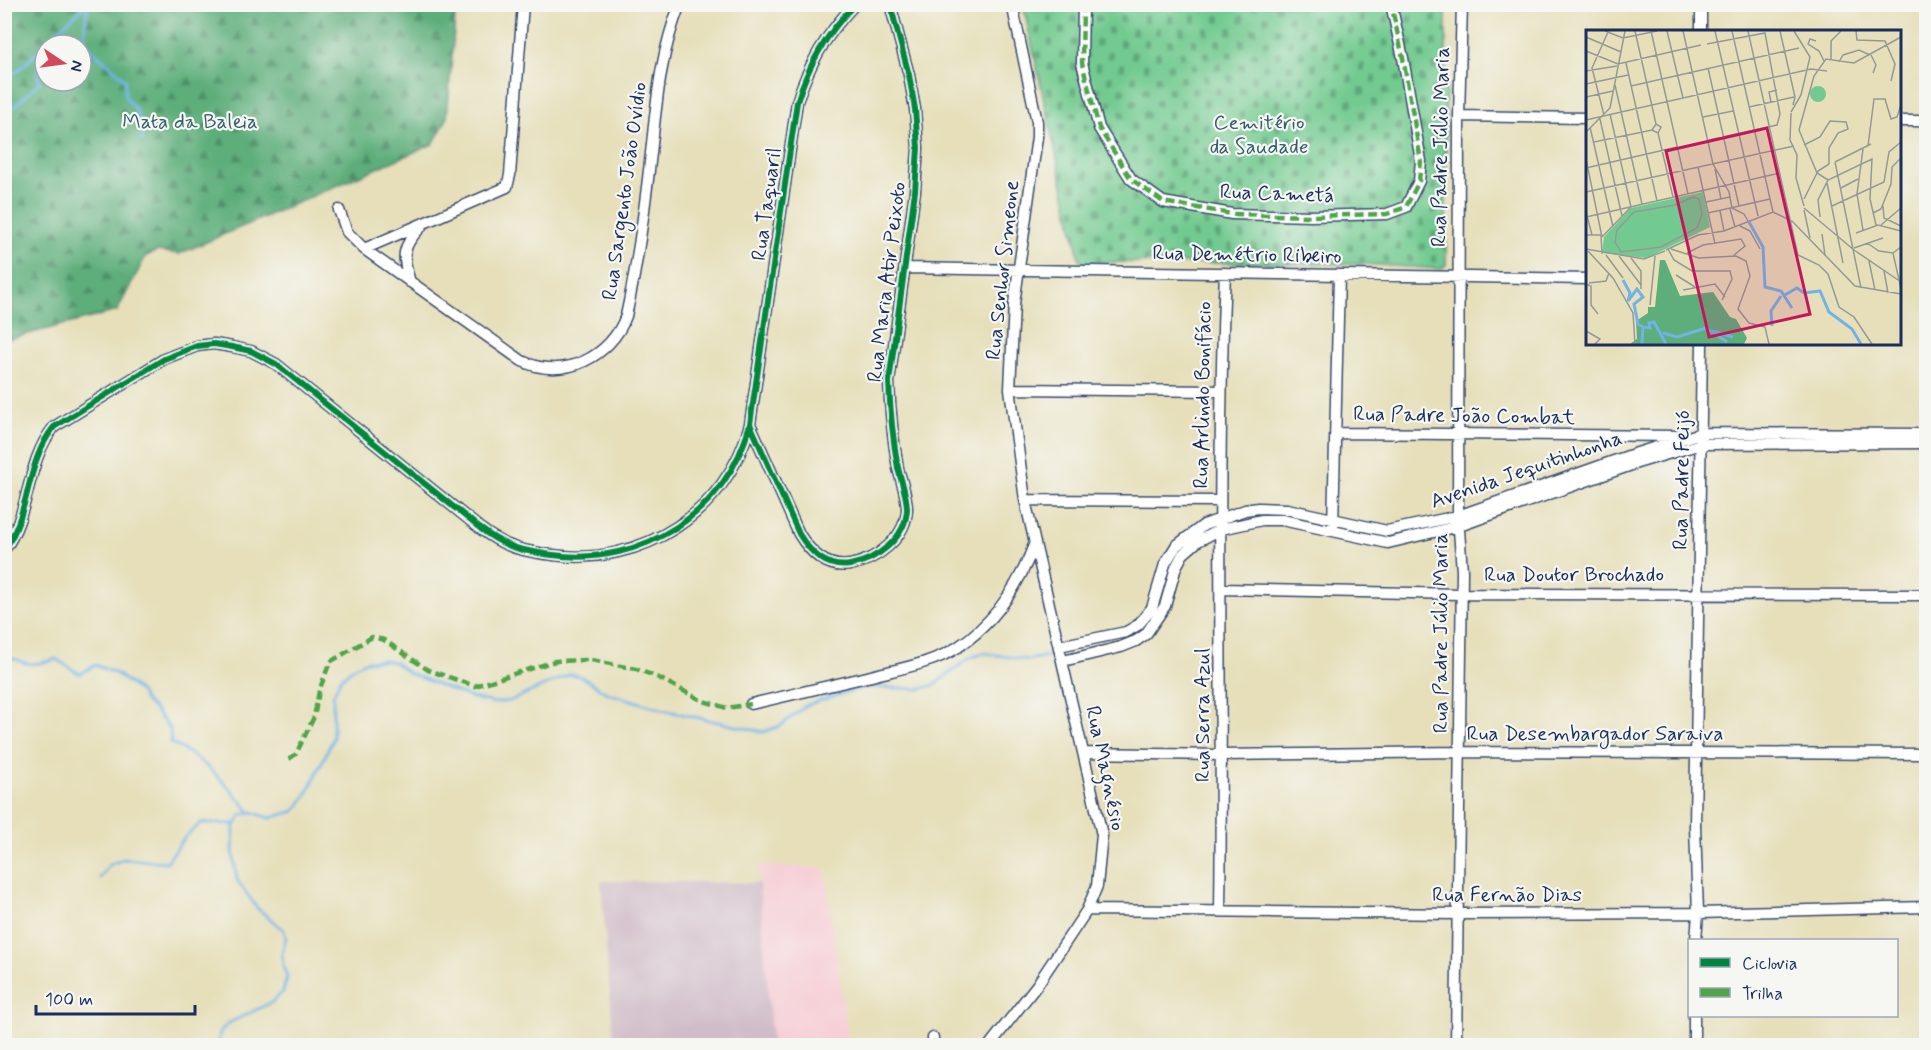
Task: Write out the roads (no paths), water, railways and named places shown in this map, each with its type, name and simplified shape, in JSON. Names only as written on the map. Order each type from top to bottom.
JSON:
[{"type":"street","points":[[364,249],[502,190],[509,182],[523,4]]},
{"type":"street","name":"Rua Sargento João Ovídio","points":[[339,210],[347,232],[364,249],[522,361],[531,365],[552,368],[574,366],[601,353],[622,329],[628,309],[641,232],[658,82],[664,52],[680,4]]},
{"type":"street","name":"Rua Taquaril","points":[[4,550],[11,542],[19,521],[37,454],[54,427],[164,359],[197,346],[214,344],[251,351],[276,364],[480,529],[510,546],[542,554],[583,557],[603,555],[644,544],[664,535],[689,519],[723,483],[744,446],[750,424],[797,102],[811,62],[822,44],[855,4]]},
{"type":"street","name":"Rua Maria Atir Peixoto","points":[[750,424],[798,534],[809,550],[820,559],[842,565],[869,559],[886,549],[898,536],[906,521],[907,507],[898,469],[889,382],[915,191],[917,135],[909,75],[890,4]]},
{"type":"street","name":"Rua Senhor Simeone","points":[[1012,4],[1037,130],[1011,333],[1010,388],[1025,500],[1059,646]]},
{"type":"street","name":"Rua Cametá","points":[[1083,4],[1082,63],[1099,128],[1131,179],[1163,202],[1232,214],[1311,216],[1387,214],[1406,207],[1419,181],[1421,161],[1391,4]]},
{"type":"street","name":"Rua Padre Júlio Maria","points":[[1456,1046],[1462,571],[1459,521],[1459,116],[1462,4]]},
{"type":"street","points":[[1701,4],[1701,30]]},
{"type":"street","points":[[1459,116],[1586,118]]},
{"type":"street","points":[[1901,121],[1926,121]]},
{"type":"street","points":[[410,282],[404,262],[404,250],[409,239],[426,222]]},
{"type":"street","name":"Rua Demétrio Ribeiro","points":[[905,268],[1018,272],[1586,279]]},
{"type":"street","name":"Rua Arlindo Bonifácio","points":[[1221,524],[1220,390],[1225,273]]},
{"type":"street","points":[[1333,531],[1339,275]]},
{"type":"street","name":"Rua Padre Feijó","points":[[1696,939],[1698,913],[1695,826],[1699,594],[1698,438],[1702,345]]},
{"type":"street","points":[[1010,388],[1220,390]]},
{"type":"street","name":"Rua Padre João Combat","points":[[1336,433],[1698,438]]},
{"type":"street","name":"Avenida Jequitinhonha","points":[[1059,646],[1126,632],[1138,625],[1155,601],[1170,553],[1204,525],[1282,520],[1388,543],[1459,521],[1698,438],[1926,434]]},
{"type":"street","points":[[1627,437],[1635,458]]},
{"type":"street","name":"Avenida Jequitinhonha","points":[[1698,438],[1926,443]]},
{"type":"street","points":[[1025,500],[1220,501]]},
{"type":"street","name":"Avenida Jequitinhonha","points":[[1063,661],[1121,647],[1146,634],[1165,606],[1176,567],[1183,554],[1221,524],[1258,508],[1287,509],[1387,531],[1459,521]]},
{"type":"street","name":"Rua Serra Azul","points":[[1220,912],[1221,524]]},
{"type":"street","points":[[751,704],[916,665],[957,648],[974,635],[1011,592],[1025,569],[1034,545]]},
{"type":"street","name":"Rua Doutor Brochado","points":[[1221,589],[1460,594],[1926,595]]},
{"type":"street","name":"Rua Magnésio","points":[[989,1046],[1037,985],[1087,910],[1097,886],[1102,835],[1059,646]]},
{"type":"street","name":"Rua Desembargador Saraiva","points":[[1083,753],[1222,755],[1460,752],[1926,754]]},
{"type":"street","name":"Rua Fernão Dias","points":[[1087,910],[1459,914],[1698,913],[1926,907]]},
{"type":"street","points":[[1694,1017],[1694,1046]]},
{"type":"waterway","points":[[56,33],[87,4]]},
{"type":"waterway","points":[[88,4],[85,39],[91,49],[125,80],[125,97],[136,110],[142,140]]},
{"type":"waterway","points":[[4,78],[33,56]]},
{"type":"waterway","points":[[4,116],[33,89]]},
{"type":"waterway","points":[[218,1046],[220,1032],[229,1023],[272,1002],[283,992],[287,977],[282,952],[286,938],[284,930],[257,908],[237,880],[233,852],[234,828],[241,815],[252,812],[270,818],[295,811],[306,796],[333,739],[333,696],[340,679],[354,667],[366,661],[394,662],[409,673],[469,697],[494,703],[510,701],[571,674],[582,677],[607,693],[668,711],[763,732],[780,726],[807,705],[850,691],[867,687],[921,689],[934,685],[970,658],[984,653],[1028,660],[1048,656]]},
{"type":"waterway","points":[[4,658],[33,664],[56,659],[80,674],[95,665],[117,674],[140,692],[146,703],[170,729],[171,743],[205,765],[251,813]]},
{"type":"waterway","points":[[100,878],[109,865],[124,859],[167,862],[184,838],[201,823],[236,824]]},
{"type":"park label","name":"Mata da Baleia","points":[[190,121]]},
{"type":"park label","name":"Cemitério da Saudade","points":[[1259,134]]}]
